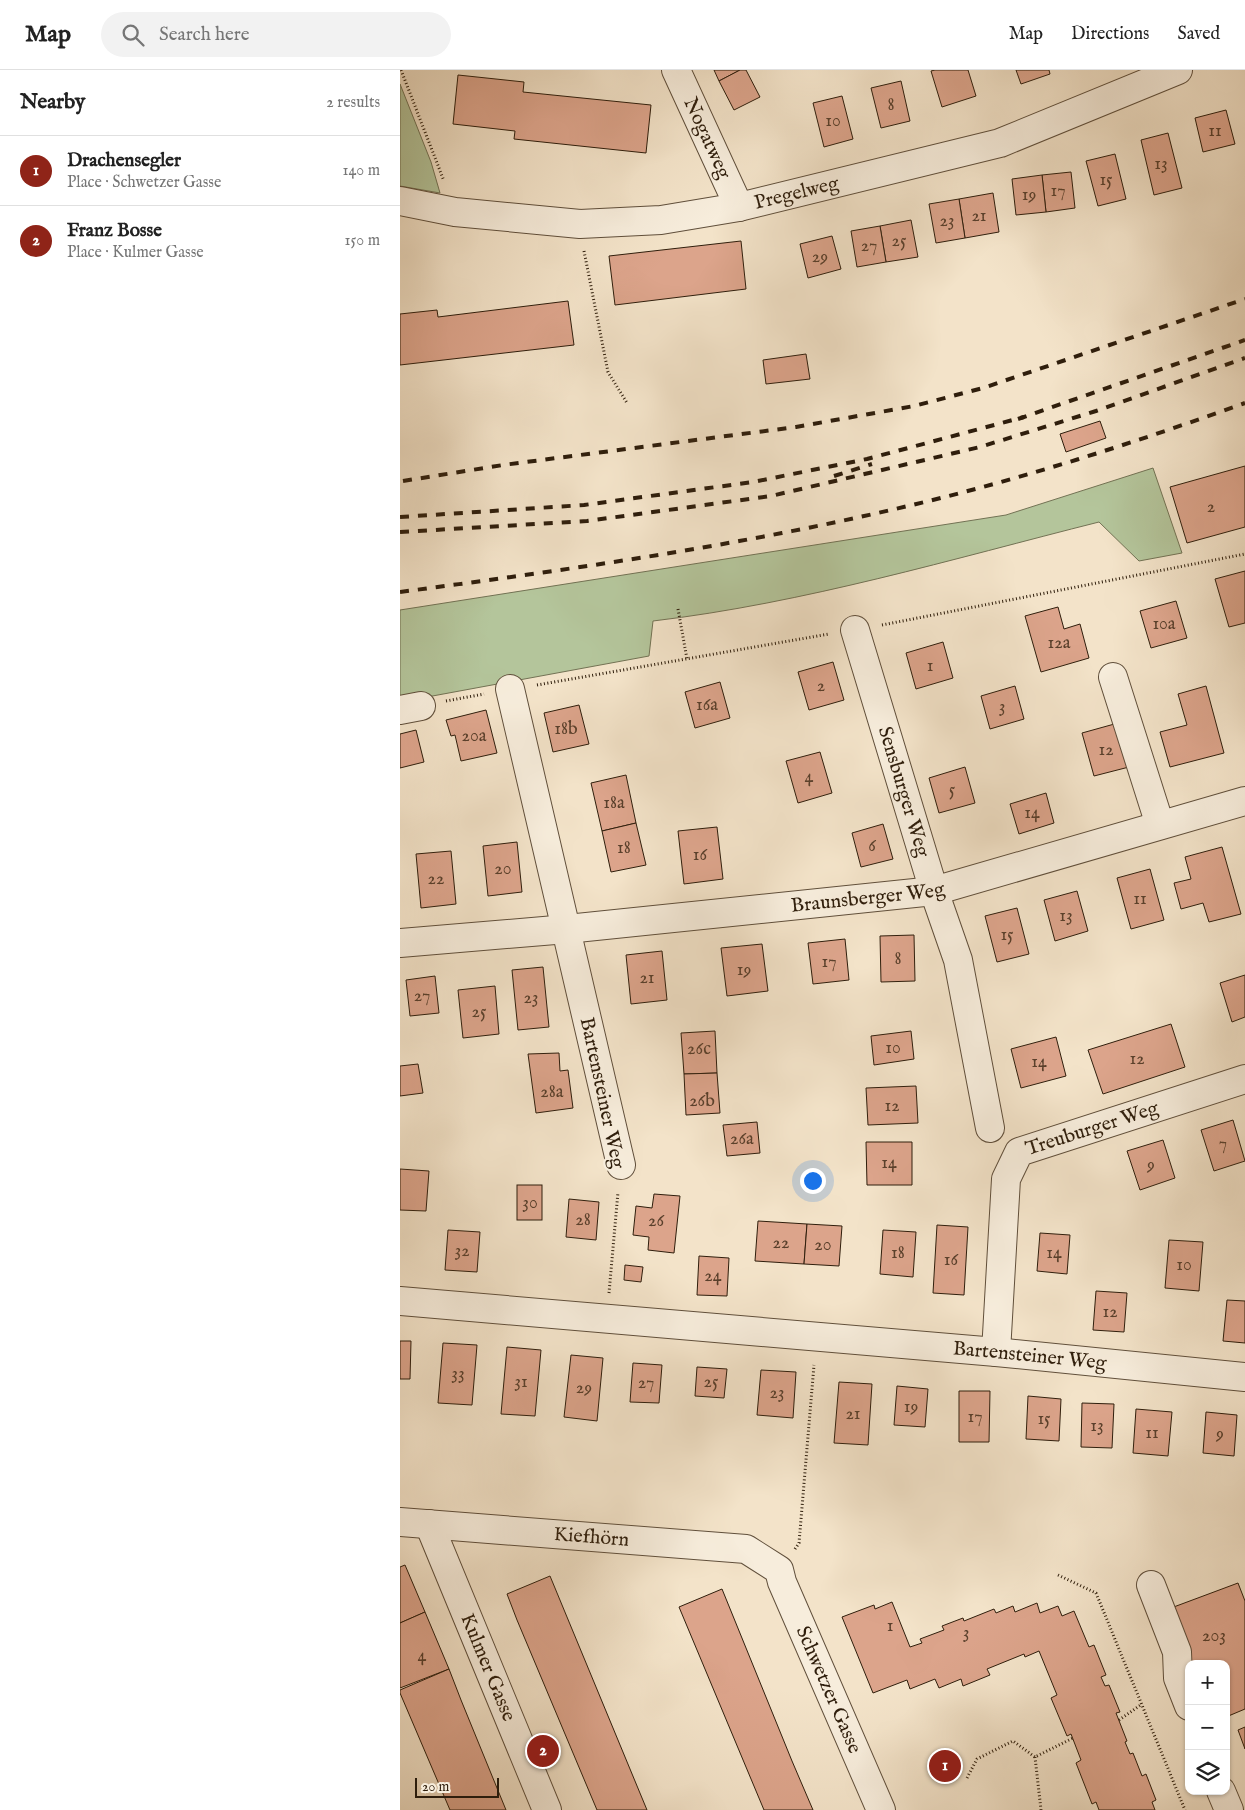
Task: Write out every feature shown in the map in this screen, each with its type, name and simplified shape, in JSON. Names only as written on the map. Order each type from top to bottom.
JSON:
[{"type":"street","name":"Nogatweg","points":[[676,70],[739,207]]},
{"type":"street","name":"Pregelweg","points":[[400,201],[455,212],[580,224],[661,220],[739,207],[1000,143],[1178,70]]},
{"type":"street","name":"Sensburger Weg","points":[[855,630],[934,890],[958,960],[990,1128]]},
{"type":"street","points":[[1113,677],[1160,825]]},
{"type":"street","points":[[510,689],[566,929]]},
{"type":"street","name":"Braunsberger Weg","points":[[400,943],[566,929],[934,890],[1245,801]]},
{"type":"street","name":"Bartensteiner Weg","points":[[566,929],[621,1166]]},
{"type":"street","name":"Treuburger Weg","points":[[996,1352],[1006,1179],[1019,1152],[1245,1079]]},
{"type":"street","name":"Bartensteiner Weg","points":[[400,1301],[814,1338],[996,1352],[1245,1378]]},
{"type":"street","name":"Kiefhörn","points":[[400,1522],[746,1549],[779,1570]]},
{"type":"street","name":"Kulmer Gasse","points":[[429,1524],[547,1810]]},
{"type":"street","name":"Schwetzer Gasse","points":[[779,1570],[782,1582],[881,1810]]},
{"type":"street","points":[[1151,1585],[1177,1652],[1178,1678],[1189,1705]]},
{"type":"street","points":[[1222,1795],[1228,1810]]},
{"type":"path","points":[[401,70],[437,160],[455,212]]},
{"type":"path","points":[[580,224],[608,372],[627,403]]},
{"type":"path","points":[[678,609],[687,659]]},
{"type":"path","name":"Bartensteiner Weg","points":[[606,1318],[621,1166]]},
{"type":"path","points":[[779,1570],[799,1543],[814,1338]]},
{"type":"path","points":[[1058,1575],[1096,1593],[1184,1810]]},
{"type":"path","points":[[1119,1720],[1142,1704]]},
{"type":"path","points":[[1036,1756],[1073,1738]]},
{"type":"path","points":[[967,1778],[977,1759],[1014,1741],[1036,1756]]},
{"type":"path","points":[[1036,1756],[1041,1810]]},
{"type":"green space","points":[[400,84],[431,162],[440,193],[400,186]]},
{"type":"green space","points":[[1153,468],[1182,553],[1139,561],[1099,522],[822,592],[710,613],[653,621],[649,656],[400,702],[400,610],[1006,515]]},
{"type":"building","points":[[714,70],[740,70],[719,81]]},
{"type":"building","points":[[740,70],[746,70],[760,97],[734,110],[719,81]]},
{"type":"building","points":[[968,70],[976,96],[942,107],[931,71]]},
{"type":"building","points":[[1016,70],[1049,70],[1050,74],[1021,84]]},
{"type":"building","points":[[458,75],[524,82],[523,92],[651,105],[646,153],[514,139],[515,131],[453,124]]},
{"type":"building","points":[[901,81],[910,121],[881,128],[871,88]]},
{"type":"building","points":[[842,96],[853,139],[824,147],[813,103]]},
{"type":"building","points":[[1226,110],[1235,144],[1203,152],[1195,118]]},
{"type":"building","points":[[1168,133],[1182,188],[1154,195],[1141,140]]},
{"type":"building","points":[[1115,154],[1126,199],[1098,206],[1086,161]]},
{"type":"building","points":[[1071,172],[1075,208],[1046,212],[1042,175]]},
{"type":"building","points":[[1042,175],[1046,212],[1016,215],[1012,179]]},
{"type":"building","points":[[993,193],[999,232],[965,238],[959,199]]},
{"type":"building","points":[[959,199],[965,238],[936,243],[929,204]]},
{"type":"building","points":[[911,220],[918,257],[886,262],[880,226]]},
{"type":"building","points":[[880,226],[886,262],[857,267],[851,231]]},
{"type":"building","points":[[832,236],[841,269],[808,278],[800,244]]},
{"type":"building","points":[[741,241],[746,289],[615,305],[609,256]]},
{"type":"building","points":[[568,301],[574,345],[400,365],[400,314],[437,310],[438,317]]},
{"type":"building","points":[[806,354],[810,379],[766,384],[763,360]]},
{"type":"building","points":[[1100,421],[1106,438],[1066,452],[1060,434]]},
{"type":"building","points":[[1245,466],[1245,527],[1187,543],[1170,487]]},
{"type":"building","points":[[1245,571],[1245,623],[1229,627],[1215,579]]},
{"type":"building","points":[[1176,601],[1187,638],[1151,648],[1140,611]]},
{"type":"building","points":[[1058,607],[1064,629],[1080,624],[1089,658],[1041,672],[1025,616]]},
{"type":"building","points":[[943,642],[953,678],[916,689],[906,653]]},
{"type":"building","points":[[833,662],[844,700],[809,710],[798,672]]},
{"type":"building","points":[[720,682],[730,718],[695,728],[685,692]]},
{"type":"building","points":[[1015,686],[1024,719],[990,729],[981,696]]},
{"type":"building","points":[[1206,686],[1224,753],[1170,767],[1160,732],[1187,725],[1178,694]]},
{"type":"building","points":[[579,705],[589,744],[553,752],[544,713]]},
{"type":"building","points":[[486,710],[497,753],[461,761],[455,735],[451,736],[446,720]]},
{"type":"building","points":[[1118,723],[1129,767],[1094,776],[1082,733]]},
{"type":"building","points":[[416,730],[424,762],[400,768],[400,734]]},
{"type":"building","points":[[820,752],[832,793],[798,803],[786,761]]},
{"type":"building","points":[[965,767],[975,803],[939,813],[929,778]]},
{"type":"building","points":[[626,775],[636,823],[602,831],[591,783]]},
{"type":"building","points":[[1046,793],[1054,823],[1019,834],[1010,804]]},
{"type":"building","points":[[636,823],[646,865],[611,872],[602,831]]},
{"type":"building","points":[[883,824],[893,859],[861,867],[852,833]]},
{"type":"building","points":[[717,827],[723,879],[684,884],[678,831]]},
{"type":"building","points":[[517,842],[522,892],[488,896],[483,846]]},
{"type":"building","points":[[1222,847],[1241,914],[1209,922],[1203,903],[1181,909],[1174,883],[1191,879],[1185,857]]},
{"type":"building","points":[[451,851],[456,904],[421,908],[416,854]]},
{"type":"building","points":[[1150,869],[1164,920],[1131,929],[1117,878]]},
{"type":"building","points":[[1077,891],[1088,931],[1055,941],[1044,900]]},
{"type":"building","points":[[1017,908],[1029,954],[997,962],[985,916]]},
{"type":"building","points":[[914,935],[915,981],[881,982],[880,936]]},
{"type":"building","points":[[845,939],[849,980],[813,984],[808,943]]},
{"type":"building","points":[[762,944],[768,991],[727,996],[721,948]]},
{"type":"building","points":[[662,951],[667,1000],[631,1004],[626,955]]},
{"type":"building","points":[[543,967],[549,1027],[518,1030],[512,970]]},
{"type":"building","points":[[1245,975],[1245,1017],[1232,1022],[1220,983]]},
{"type":"building","points":[[435,976],[439,1013],[410,1016],[406,980]]},
{"type":"building","points":[[495,986],[499,1034],[463,1038],[458,990]]},
{"type":"building","points":[[1171,1024],[1185,1067],[1103,1094],[1088,1050]]},
{"type":"building","points":[[715,1031],[717,1073],[684,1074],[681,1033]]},
{"type":"building","points":[[911,1031],[914,1059],[874,1065],[871,1036]]},
{"type":"building","points":[[1056,1037],[1066,1076],[1021,1088],[1011,1049]]},
{"type":"building","points":[[559,1053],[560,1071],[568,1070],[573,1108],[536,1113],[528,1054]]},
{"type":"building","points":[[418,1064],[423,1093],[400,1096],[400,1066]]},
{"type":"building","points":[[717,1073],[720,1113],[686,1115],[684,1074]]},
{"type":"building","points":[[916,1086],[918,1123],[868,1125],[866,1088]]},
{"type":"building","points":[[1233,1120],[1245,1161],[1214,1171],[1201,1130]]},
{"type":"building","points":[[757,1122],[760,1153],[727,1156],[723,1125]]},
{"type":"building","points":[[1163,1140],[1175,1178],[1140,1190],[1127,1151]]},
{"type":"building","points":[[866,1142],[912,1142],[912,1185],[867,1185]]},
{"type":"building","points":[[400,1169],[429,1171],[426,1211],[400,1210]]},
{"type":"building","points":[[517,1185],[542,1185],[542,1220],[517,1220]]},
{"type":"building","points":[[654,1194],[680,1196],[674,1253],[648,1250],[649,1237],[633,1235],[636,1206],[652,1208]]},
{"type":"building","points":[[569,1199],[599,1202],[596,1240],[566,1237]]},
{"type":"building","points":[[758,1221],[807,1224],[804,1264],[755,1261]]},
{"type":"building","points":[[807,1224],[842,1226],[839,1266],[804,1264]]},
{"type":"building","points":[[937,1225],[968,1227],[964,1295],[933,1293]]},
{"type":"building","points":[[448,1230],[480,1232],[477,1272],[445,1270]]},
{"type":"building","points":[[883,1230],[916,1232],[913,1277],[880,1274]]},
{"type":"building","points":[[1040,1233],[1070,1235],[1067,1274],[1037,1271]]},
{"type":"building","points":[[1169,1240],[1203,1242],[1199,1291],[1165,1288]]},
{"type":"building","points":[[699,1256],[729,1258],[727,1296],[697,1295]]},
{"type":"building","points":[[625,1265],[643,1267],[641,1282],[624,1280]]},
{"type":"building","points":[[1096,1291],[1127,1293],[1124,1332],[1093,1330]]},
{"type":"building","points":[[1227,1300],[1245,1301],[1245,1343],[1223,1341]]},
{"type":"building","points":[[400,1341],[411,1341],[410,1379],[400,1379]]},
{"type":"building","points":[[443,1343],[477,1345],[472,1405],[438,1403]]},
{"type":"building","points":[[507,1347],[541,1350],[535,1416],[501,1414]]},
{"type":"building","points":[[571,1355],[603,1358],[597,1421],[564,1417]]},
{"type":"building","points":[[633,1363],[662,1365],[659,1403],[630,1402]]},
{"type":"building","points":[[697,1367],[727,1369],[724,1398],[695,1396]]},
{"type":"building","points":[[761,1370],[796,1372],[793,1418],[757,1415]]},
{"type":"building","points":[[839,1382],[872,1384],[868,1445],[834,1443]]},
{"type":"building","points":[[897,1386],[928,1389],[925,1427],[894,1425]]},
{"type":"building","points":[[959,1391],[990,1391],[989,1442],[959,1442]]},
{"type":"building","points":[[1028,1396],[1061,1399],[1059,1441],[1026,1439]]},
{"type":"building","points":[[1082,1403],[1114,1404],[1112,1448],[1081,1447]]},
{"type":"building","points":[[1136,1409],[1172,1412],[1168,1456],[1133,1453]]},
{"type":"building","points":[[1206,1412],[1237,1415],[1234,1456],[1203,1453]]},
{"type":"building","points":[[405,1565],[425,1612],[400,1623],[400,1567]]},
{"type":"building","points":[[550,1576],[647,1810],[597,1810],[517,1620],[507,1594]]},
{"type":"building","points":[[1238,1583],[1245,1601],[1245,1709],[1230,1715],[1230,1660],[1191,1660],[1171,1608]]},
{"type":"building","points":[[722,1589],[813,1810],[764,1810],[679,1607]]},
{"type":"building","points":[[892,1602],[910,1647],[922,1643],[920,1639],[944,1630],[942,1626],[963,1618],[964,1621],[994,1609],[996,1613],[1013,1606],[1015,1612],[1037,1603],[1040,1613],[1058,1606],[1062,1616],[1074,1611],[1089,1647],[1094,1645],[1106,1675],[1101,1677],[1105,1686],[1109,1685],[1120,1712],[1116,1713],[1127,1741],[1125,1742],[1130,1754],[1133,1753],[1142,1776],[1146,1774],[1156,1800],[1152,1802],[1155,1810],[1099,1810],[1096,1802],[1092,1804],[1076,1763],[1081,1760],[1071,1734],[1067,1736],[1051,1698],[1057,1695],[1039,1651],[1025,1657],[1024,1654],[987,1669],[990,1675],[963,1686],[961,1679],[939,1688],[935,1679],[910,1689],[907,1680],[873,1693],[842,1617],[874,1605],[875,1609]]},
{"type":"building","points":[[425,1612],[449,1669],[400,1688],[400,1623]]},
{"type":"building","points":[[449,1669],[506,1810],[450,1810],[400,1693],[400,1690]]},
{"type":"building","points":[[1245,1727],[1245,1749],[1238,1730]]},
{"type":"railway","points":[[403,481],[503,465],[796,427],[914,406],[983,388],[1245,299]]},
{"type":"railway","points":[[1018,419],[1245,340]]},
{"type":"railway","points":[[400,532],[587,521],[771,496],[980,447],[1096,411],[1245,358]]},
{"type":"railway","points":[[400,592],[587,566],[711,546],[834,523],[983,487],[1028,474],[1159,433],[1245,403]]},
{"type":"railway","points":[[400,517],[584,505],[753,482],[867,459],[1024,417]]},
{"type":"railway","points":[[834,476],[872,464]]},
{"type":"place","name":"Franz Bosse","points":[[543,1751]]},
{"type":"place","name":"Drachensegler","points":[[945,1766]]}]
